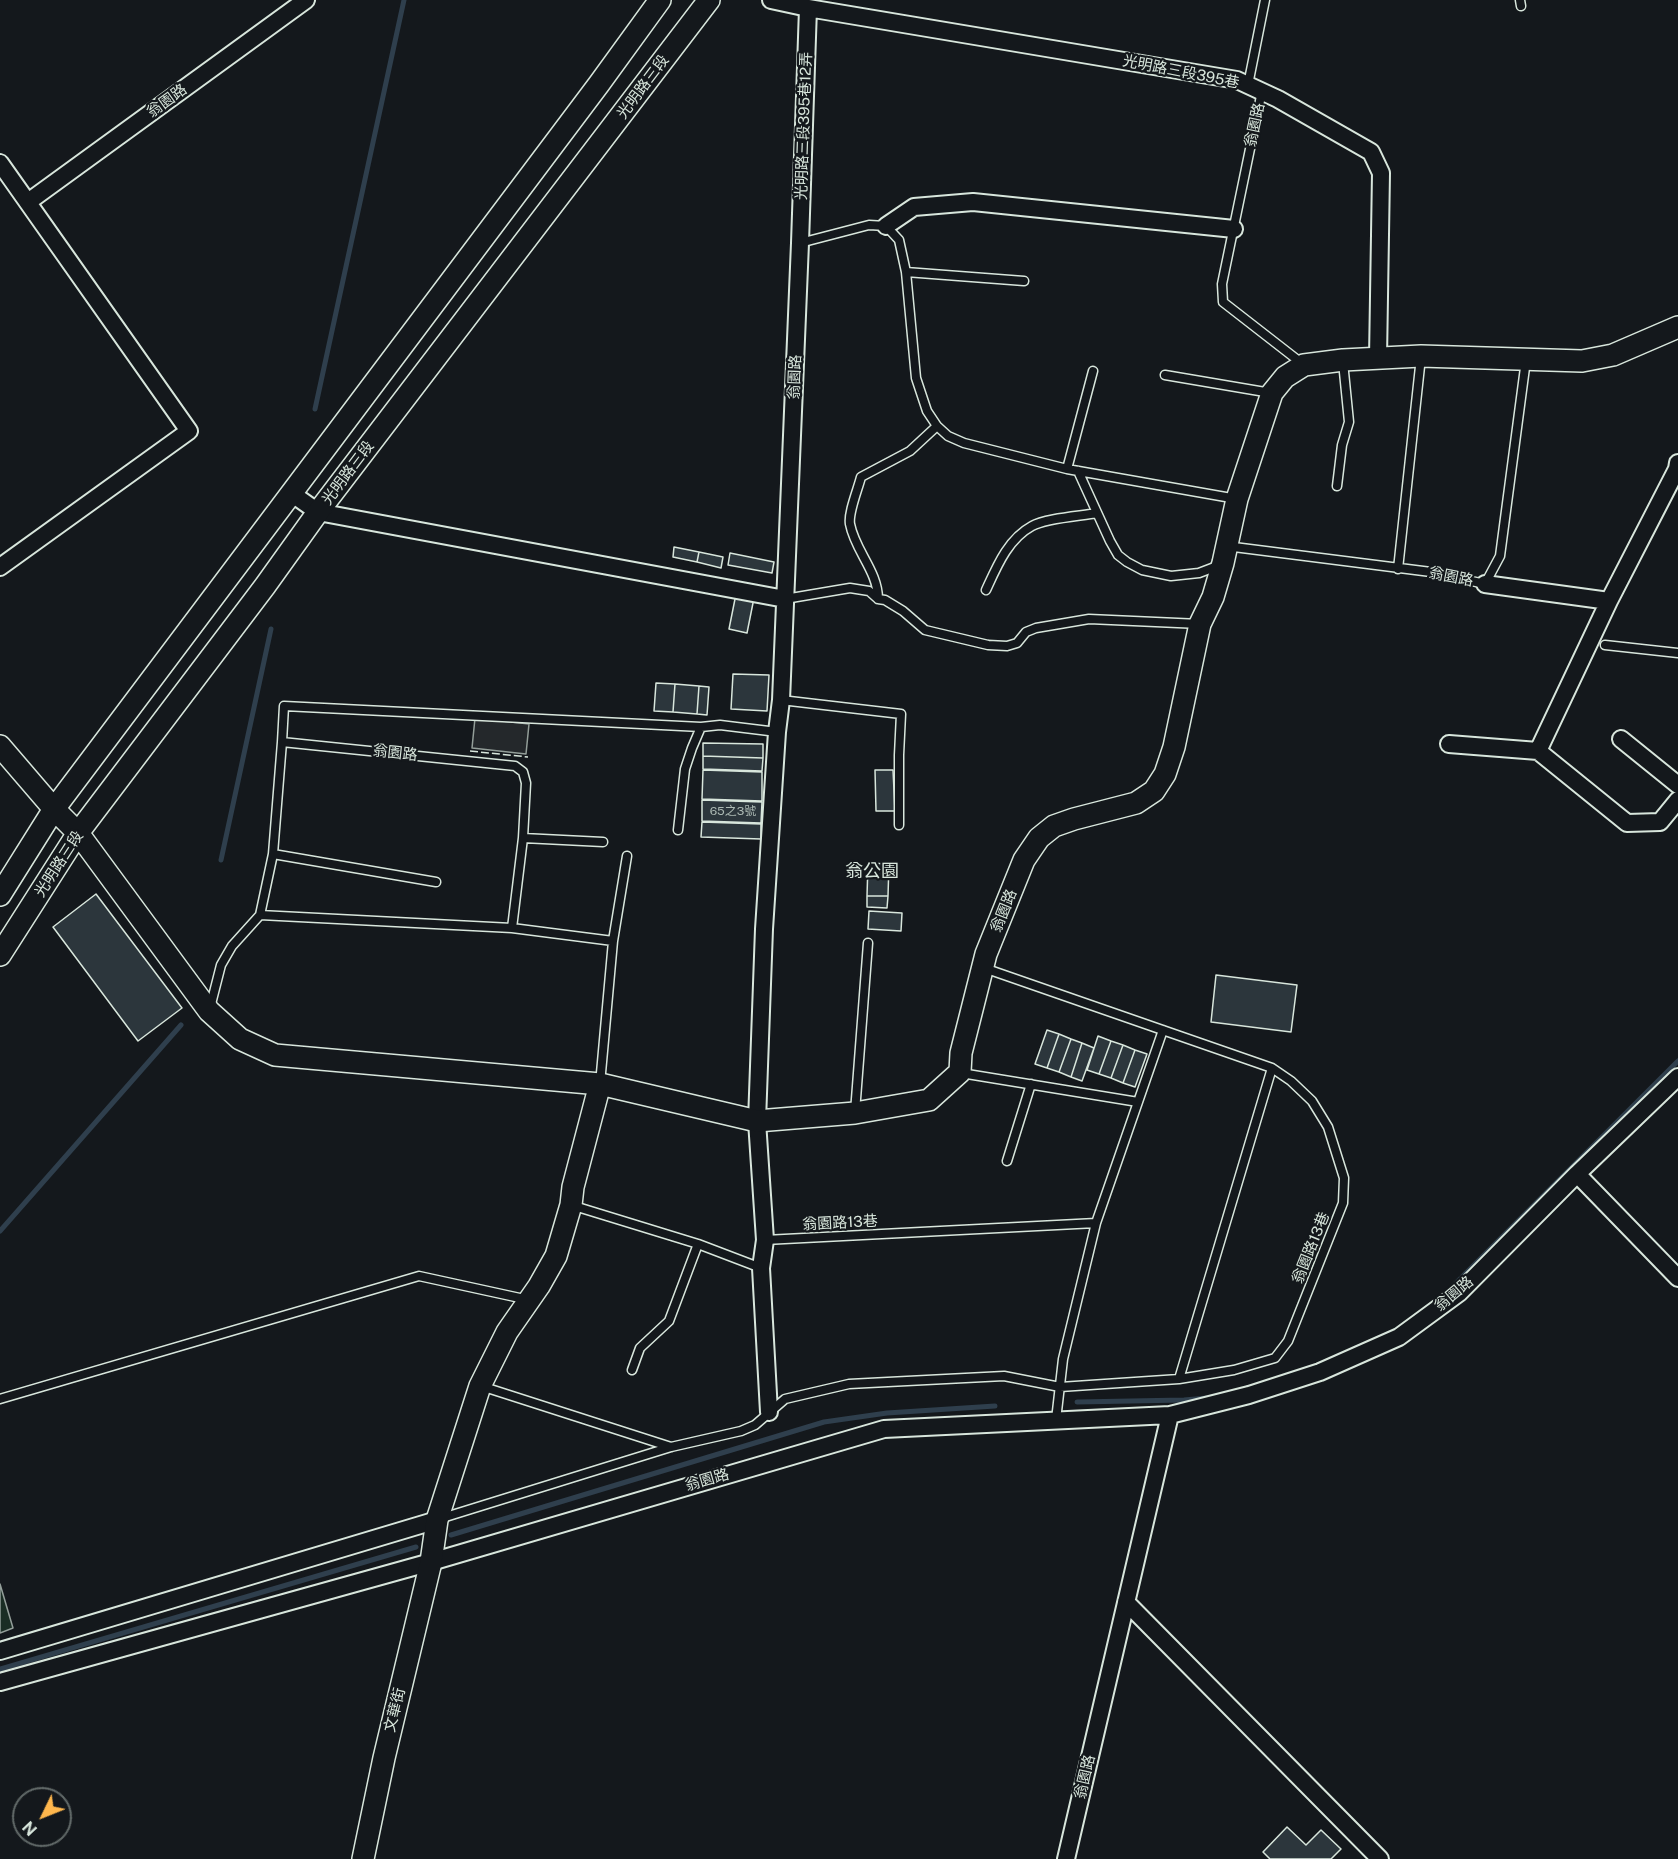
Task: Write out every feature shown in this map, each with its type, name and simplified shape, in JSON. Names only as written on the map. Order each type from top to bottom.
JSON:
[{"type":"street","name":"翁園路","points":[[28,202],[306,0]]},
{"type":"street","points":[[0,895],[54,809],[660,0]]},
{"type":"street","name":"光明路三段","points":[[0,955],[78,833],[258,596],[318,512],[708,0]]},
{"type":"street","name":"光明路三段395巷","points":[[771,0],[808,9],[1237,80],[1371,153],[1381,173],[1378,358]]},
{"type":"street","name":"光明路三段395巷12弄","points":[[800,243],[808,9]]},
{"type":"street","points":[[0,163],[189,431],[0,567]]},
{"type":"street","points":[[886,226],[914,207],[973,202],[1234,229]]},
{"type":"street","name":"翁園路","points":[[769,1412],[761,1268],[765,1240],[757,1121],[764,929],[781,700],[800,243]]},
{"type":"street","points":[[1304,365],[1343,360],[1421,356],[1582,361],[1621,351],[1678,327]]},
{"type":"street","name":"翁園路","points":[[960,1072],[961,1053],[986,954],[1024,860],[1039,838],[1054,826],[1136,803],[1154,791],[1165,774],[1174,747],[1200,624],[1213,597],[1237,499],[1272,393],[1286,377],[1304,365]]},
{"type":"street","points":[[1538,751],[1678,463]]},
{"type":"street","points":[[291,493],[318,512],[785,598]]},
{"type":"street","points":[[1485,584],[1609,601]]},
{"type":"street","points":[[1620,739],[1678,785]]},
{"type":"street","points":[[1449,744],[1538,751],[1627,823],[1660,822],[1678,800]]},
{"type":"street","points":[[0,746],[54,809],[78,833],[209,1011],[240,1039],[275,1055],[600,1084],[757,1121],[855,1113],[929,1101],[960,1072]]},
{"type":"street","name":"翁園路","points":[[0,1682],[431,1562],[884,1429],[1170,1414],[1249,1395],[1320,1372],[1399,1337],[1459,1293],[1577,1174],[1678,1077]]},
{"type":"street","points":[[431,1562],[437,1520],[480,1386],[507,1332],[556,1256],[571,1205],[573,1186],[600,1084]]},
{"type":"street","points":[[1577,1174],[1678,1278]]},
{"type":"street","name":"翁園路","points":[[1066,1859],[1170,1414]]},
{"type":"street","points":[[0,1652],[437,1520]]},
{"type":"street","name":"文華街","points":[[363,1859],[384,1758],[431,1562]]},
{"type":"street","points":[[1126,1602],[1380,1859]]},
{"type":"lane","name":"翁園路","points":[[1265,0],[1255,88],[1234,229],[1222,284],[1222,302],[1304,365]]},
{"type":"lane","points":[[800,243],[868,225],[886,226],[899,240],[906,272],[916,378],[927,411],[937,426],[948,436],[964,443],[1067,469],[1237,499]]},
{"type":"lane","points":[[906,272],[1024,281]]},
{"type":"lane","points":[[1398,569],[1421,356]]},
{"type":"lane","points":[[1337,486],[1342,445],[1349,422],[1343,360]]},
{"type":"lane","name":"翁園路","points":[[1224,555],[1431,572],[1485,584],[1500,556],[1526,360]]},
{"type":"lane","points":[[1067,469],[1093,371]]},
{"type":"lane","points":[[1165,375],[1272,393]]},
{"type":"lane","points":[[878,599],[878,589],[873,573],[857,543],[850,522],[861,477],[910,451],[937,426]]},
{"type":"lane","points":[[1078,471],[1118,555],[1127,562],[1142,570],[1171,576],[1199,573],[1224,555]]},
{"type":"lane","points":[[986,590],[998,562],[1015,539],[1033,525],[1097,513]]},
{"type":"lane","points":[[785,598],[850,588],[869,591],[878,599],[885,600],[903,611],[925,630],[988,645],[1007,646],[1017,643],[1026,632],[1036,628],[1089,620],[1200,624]]},
{"type":"lane","points":[[1605,645],[1678,653]]},
{"type":"lane","points":[[781,700],[901,714],[899,825]]},
{"type":"lane","points":[[209,1011],[221,965],[232,946],[260,915],[273,854],[284,706],[701,727],[720,724],[777,732]]},
{"type":"lane","points":[[678,830],[686,769],[701,727]]},
{"type":"lane","name":"翁園路","points":[[282,742],[515,766],[523,772],[526,783],[523,838],[512,928]]},
{"type":"lane","points":[[523,838],[603,842]]},
{"type":"lane","points":[[273,854],[436,882]]},
{"type":"lane","points":[[600,1084],[613,941],[627,856]]},
{"type":"lane","points":[[260,915],[512,928],[613,941]]},
{"type":"lane","points":[[855,1113],[868,943]]},
{"type":"lane","name":"翁園路13巷","points":[[437,1520],[671,1447],[741,1431],[755,1425],[785,1399],[849,1384],[1004,1376],[1060,1387],[1179,1379],[1234,1370],[1275,1358],[1288,1341],[1343,1203],[1344,1179],[1328,1127],[1312,1101],[1291,1081],[1272,1068],[983,968]]},
{"type":"lane","points":[[1056,1420],[1064,1359],[1096,1223],[1163,1030]]},
{"type":"lane","points":[[1179,1379],[1272,1068]]},
{"type":"lane","points":[[960,1072],[1138,1102]]},
{"type":"lane","points":[[1007,1161],[1031,1084]]},
{"type":"lane","points":[[571,1205],[698,1244],[761,1268]]},
{"type":"lane","name":"翁園路13巷","points":[[765,1240],[1096,1223]]},
{"type":"lane","points":[[632,1370],[640,1348],[669,1321],[698,1244]]},
{"type":"lane","points":[[0,1399],[419,1276],[529,1300]]},
{"type":"lane","points":[[480,1386],[671,1447]]},
{"type":"green space","points":[[0,1584],[13,1628],[0,1633]]},
{"type":"shaded area","points":[[475,718],[529,724],[526,754],[472,748]]},
{"type":"building","points":[[674,547],[699,552],[697,562],[673,557]]},
{"type":"building","points":[[699,552],[723,557],[721,568],[697,562]]},
{"type":"building","points":[[730,553],[774,562],[772,573],[728,565]]},
{"type":"building","points":[[736,594],[754,598],[747,633],[729,629]]},
{"type":"building","points":[[733,674],[769,675],[767,711],[731,709]]},
{"type":"building","points":[[656,683],[675,684],[673,712],[654,711]]},
{"type":"building","points":[[675,684],[699,686],[697,714],[673,712]]},
{"type":"building","points":[[699,686],[709,687],[707,715],[697,714]]},
{"type":"building","points":[[703,743],[763,744],[763,758],[703,756]]},
{"type":"building","points":[[703,756],[763,758],[762,771],[703,769]]},
{"type":"building","points":[[703,770],[762,772],[762,801],[702,799]]},
{"type":"building","points":[[875,770],[893,770],[895,811],[876,811]]},
{"type":"building","points":[[702,800],[762,802],[761,823],[702,821]]},
{"type":"building","points":[[702,822],[761,824],[761,839],[701,837]]},
{"type":"building","points":[[868,863],[889,864],[888,896],[867,896]]},
{"type":"building","points":[[96,894],[182,1008],[138,1041],[53,927]]},
{"type":"building","points":[[867,896],[888,896],[887,908],[867,907]]},
{"type":"building","points":[[869,911],[902,913],[901,931],[868,929]]},
{"type":"building","points":[[1216,975],[1297,985],[1291,1032],[1211,1022]]},
{"type":"building","points":[[1047,1030],[1059,1034],[1047,1068],[1035,1064]]},
{"type":"building","points":[[1059,1034],[1071,1039],[1059,1072],[1047,1068]]},
{"type":"building","points":[[1098,1036],[1111,1041],[1099,1074],[1087,1070]]},
{"type":"building","points":[[1071,1039],[1082,1043],[1071,1077],[1059,1072]]},
{"type":"building","points":[[1111,1041],[1123,1045],[1111,1078],[1099,1074]]},
{"type":"building","points":[[1082,1043],[1094,1048],[1082,1081],[1071,1077]]},
{"type":"building","points":[[1123,1045],[1135,1050],[1123,1083],[1111,1078]]},
{"type":"building","points":[[1135,1050],[1147,1054],[1135,1087],[1123,1083]]},
{"type":"building","points":[[1287,1827],[1306,1845],[1321,1830],[1341,1849],[1331,1859],[1270,1859],[1263,1852]]},
{"type":"waterway","points":[[315,409],[404,0]]},
{"type":"waterway","points":[[221,860],[271,629]]},
{"type":"waterway","points":[[0,1231],[181,1025]]},
{"type":"waterway","points":[[1446,1293],[1678,1061]]},
{"type":"waterway","points":[[1077,1402],[1207,1398]]},
{"type":"waterway","points":[[451,1535],[824,1422],[887,1413],[995,1406]]},
{"type":"waterway","points":[[0,1669],[416,1547]]},
{"type":"fence","points":[[470,751],[528,757]]},
{"type":"district","name":"翁公園","points":[[872,871]]}]
